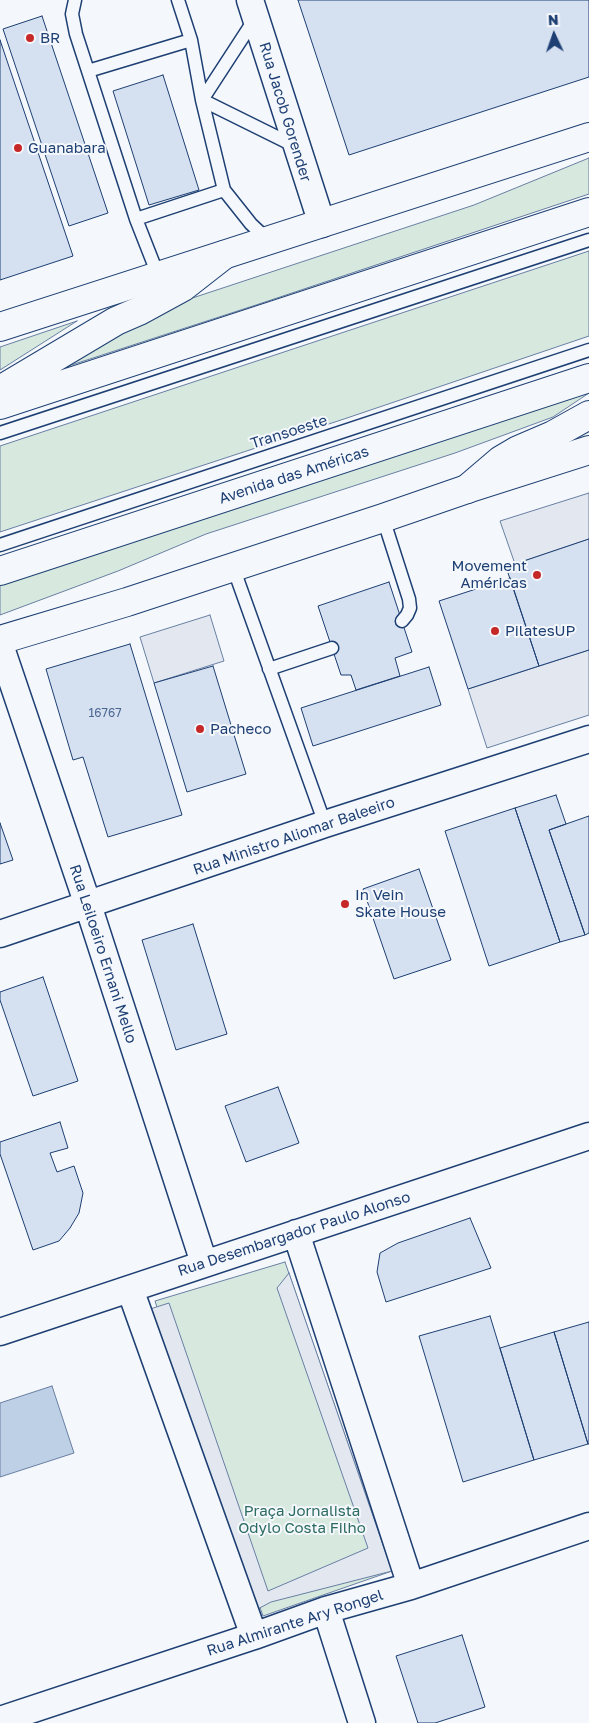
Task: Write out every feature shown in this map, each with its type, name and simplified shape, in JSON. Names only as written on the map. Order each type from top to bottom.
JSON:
[{"type":"main road","points":[[0,327],[589,137]]},
{"type":"main road","points":[[0,405],[589,212]]},
{"type":"main road","points":[[0,390],[116,322],[183,287],[224,255]]},
{"type":"main road","name":"Avenida das Américas","points":[[0,572],[589,378]]},
{"type":"main road","points":[[467,489],[501,460],[589,415]]},
{"type":"main road","points":[[0,640],[127,602],[589,450]]},
{"type":"street","name":"Rua Jacob Gorender","points":[[253,9],[322,224]]},
{"type":"street","name":"Rua Leiloeiro Ernani Mello","points":[[0,645],[88,905],[204,1263]]},
{"type":"street","name":"Rua Ministro Aliomar Baleeiro","points":[[0,934],[325,824],[589,739]]},
{"type":"street","name":"Rua Desembargador Paulo Alonso","points":[[0,1332],[589,1136]]},
{"type":"street","points":[[296,1233],[411,1586]]},
{"type":"street","points":[[130,1289],[254,1636]]},
{"type":"street","name":"Rua Almirante Ary Rongel","points":[[0,1720],[254,1636],[326,1610],[411,1586],[589,1526]]},
{"type":"street","points":[[326,1610],[362,1723]]},
{"type":"lane","points":[[75,0],[72,14],[76,34],[136,219],[158,275]]},
{"type":"lane","points":[[178,0],[191,40],[202,100],[224,190],[251,224],[269,241]]},
{"type":"lane","points":[[202,100],[253,9]]},
{"type":"lane","points":[[88,71],[191,40]]},
{"type":"lane","points":[[202,100],[296,147]]},
{"type":"lane","points":[[136,219],[224,190]]},
{"type":"lane","points":[[0,433],[589,240]]},
{"type":"lane","name":"Transoeste","points":[[0,545],[589,350]]},
{"type":"lane","points":[[383,518],[409,600],[410,608],[402,621]]},
{"type":"lane","points":[[232,567],[325,824]]},
{"type":"lane","points":[[269,668],[332,648]]},
{"type":"green space","points":[[589,158],[589,194],[53,371],[150,312],[474,205]]},
{"type":"green space","points":[[589,251],[589,336],[0,532],[0,446]]},
{"type":"green space","points":[[77,321],[0,370],[0,347]]},
{"type":"green space","points":[[589,385],[589,393],[553,417],[455,453],[206,534],[118,571],[0,615],[0,581]]},
{"type":"green space","name":"Praça Jornalista Odylo Costa Filho","points":[[285,1262],[392,1571],[263,1616],[155,1301]]},
{"type":"shaded area","points":[[589,493],[589,539],[515,564],[500,521]]},
{"type":"shaded area","points":[[210,615],[224,661],[154,683],[140,637]]},
{"type":"shaded area","points":[[589,650],[589,715],[487,748],[468,689]]},
{"type":"shaded area","points":[[289,1273],[392,1571],[271,1602],[254,1611],[147,1310],[169,1303],[268,1591],[368,1548],[277,1288]]},
{"type":"water","points":[[52,1386],[74,1453],[0,1477],[0,1403]]},
{"type":"building","points":[[298,0],[589,0],[589,77],[349,155]]},
{"type":"building","points":[[42,16],[108,213],[69,226],[3,29]]},
{"type":"building","name":"Guanabara","points":[[0,40],[73,256],[0,280]]},
{"type":"building","points":[[163,75],[199,190],[149,205],[113,91]]},
{"type":"building","points":[[589,539],[589,650],[539,666],[506,567]]},
{"type":"building","points":[[510,578],[539,666],[468,689],[439,601]]},
{"type":"building","points":[[389,582],[412,652],[395,658],[400,676],[356,690],[351,675],[341,675],[318,606]]},
{"type":"building","points":[[130,644],[182,815],[108,837],[83,757],[73,760],[46,669]]},
{"type":"building","name":"Pacheco","points":[[213,666],[246,774],[187,792],[154,683]]},
{"type":"building","points":[[429,667],[441,705],[313,746],[301,708]]},
{"type":"building","points":[[556,795],[566,824],[549,830],[585,935],[560,942],[515,808]]},
{"type":"building","points":[[515,808],[560,942],[489,966],[445,831]]},
{"type":"building","points":[[589,816],[589,933],[585,935],[549,830]]},
{"type":"building","points":[[0,823],[13,860],[0,864]]},
{"type":"building","points":[[419,869],[451,960],[394,979],[363,889]]},
{"type":"building","points":[[193,924],[227,1034],[176,1050],[142,940]]},
{"type":"building","points":[[43,977],[78,1081],[33,1096],[0,1000],[0,992]]},
{"type":"building","points":[[278,1087],[299,1143],[246,1162],[225,1106]]},
{"type":"building","points":[[60,1122],[68,1148],[50,1153],[57,1172],[74,1166],[83,1193],[79,1213],[59,1241],[33,1250],[0,1154],[0,1142]]},
{"type":"building","points":[[470,1218],[491,1268],[386,1302],[377,1272],[380,1253],[398,1243]]},
{"type":"building","points":[[490,1316],[534,1460],[463,1482],[419,1336]]},
{"type":"building","points":[[589,1322],[589,1444],[588,1444],[554,1332]]},
{"type":"building","points":[[554,1332],[588,1444],[534,1460],[500,1348]]},
{"type":"building","points":[[462,1635],[485,1707],[435,1723],[418,1723],[396,1656]]},
{"type":"place","name":"BR","points":[[30,38]]},
{"type":"place","name":"Guanabara","points":[[18,148]]},
{"type":"place","name":"Movement Américas","points":[[537,575]]},
{"type":"place","name":"PilatesUP","points":[[495,631]]},
{"type":"place","name":"Pacheco","points":[[200,729]]},
{"type":"place","name":"In Vein Skate House","points":[[345,904]]}]
